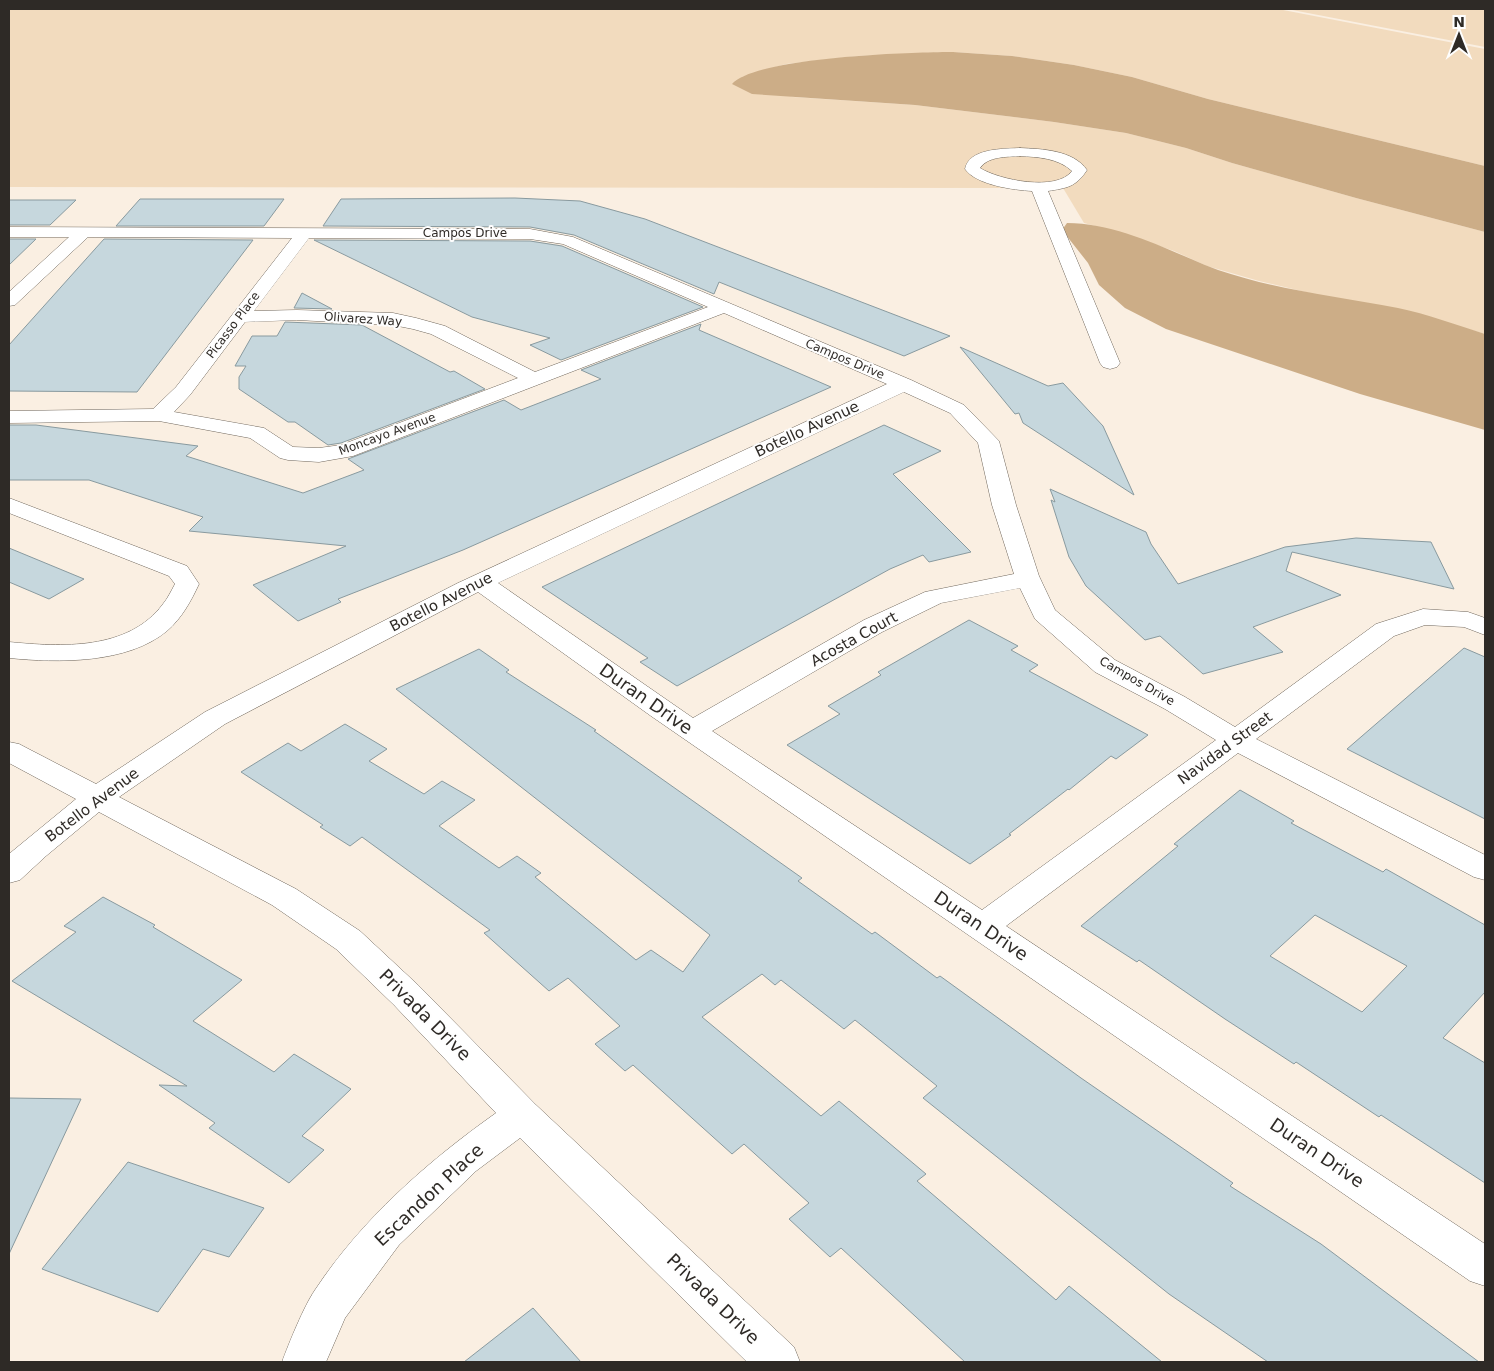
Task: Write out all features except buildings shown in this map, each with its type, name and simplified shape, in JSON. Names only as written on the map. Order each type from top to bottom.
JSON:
[{"type":"street","points":[[1012,152],[1037,153],[1066,160],[1080,170],[1078,176],[1072,180],[1038,186],[1002,183],[988,179],[977,174],[972,169],[973,164],[989,155],[1012,152]]},
{"type":"street","points":[[1038,186],[1110,363]]},
{"type":"street","name":"Campos Drive","points":[[9,232],[530,234],[567,240],[904,384],[957,409],[988,441],[1004,505],[1028,579],[1044,614],[1105,666],[1175,703],[1236,740],[1485,869]]},
{"type":"street","points":[[9,301],[84,232]]},
{"type":"street","name":"Picasso Place","points":[[159,415],[183,391],[304,233]]},
{"type":"street","name":"Moncayo Avenue","points":[[9,417],[159,415],[256,433],[288,453],[319,455],[345,452],[724,307]]},
{"type":"street","name":"Olivarez Way","points":[[240,317],[307,316],[393,319],[438,330],[534,379]]},
{"type":"street","name":"Botello Avenue","points":[[9,872],[35,848],[98,797],[215,718],[480,582],[904,384]]},
{"type":"street","points":[[9,505],[178,571],[187,584],[183,596],[166,619],[143,635],[109,648],[74,653],[34,653],[9,650]]},
{"type":"street","name":"Acosta Court","points":[[692,731],[873,626],[934,597],[1028,579]]},
{"type":"street","name":"Duran Drive","points":[[480,582],[692,731],[1485,1267]]},
{"type":"street","name":"Navidad Street","points":[[982,927],[1385,630],[1423,617],[1468,620],[1485,627]]},
{"type":"street","name":"Privada Drive","points":[[9,751],[284,897],[348,940],[419,1008],[522,1115],[778,1362]]},
{"type":"street","name":"Escandon Place","points":[[304,1362],[328,1304],[384,1232],[462,1159],[522,1115]]},
{"type":"shaded area","points":[[9,9],[1278,9],[1485,49],[1485,166],[1208,99],[1132,77],[1074,65],[1012,56],[953,52],[858,56],[786,64],[742,77],[793,97],[915,105],[1126,133],[1186,148],[1356,198],[1485,232],[1485,334],[1400,309],[1322,296],[1207,266],[1174,251],[1125,234],[1084,223],[1063,188],[9,187]]},
{"type":"shaded area","points":[[1287,9],[1485,9],[1485,47]]},
{"type":"shaded area","points":[[953,52],[1012,56],[1074,65],[1132,77],[1208,99],[1485,166],[1485,232],[1356,198],[1186,148],[1126,133],[915,105],[752,94],[732,84],[747,75],[802,62],[872,55]]},
{"type":"shaded area","points":[[1067,223],[1103,227],[1138,237],[1211,268],[1259,282],[1409,310],[1485,334],[1485,430],[1360,394],[1166,329],[1125,308],[1099,285],[1088,263],[1062,230]]}]
